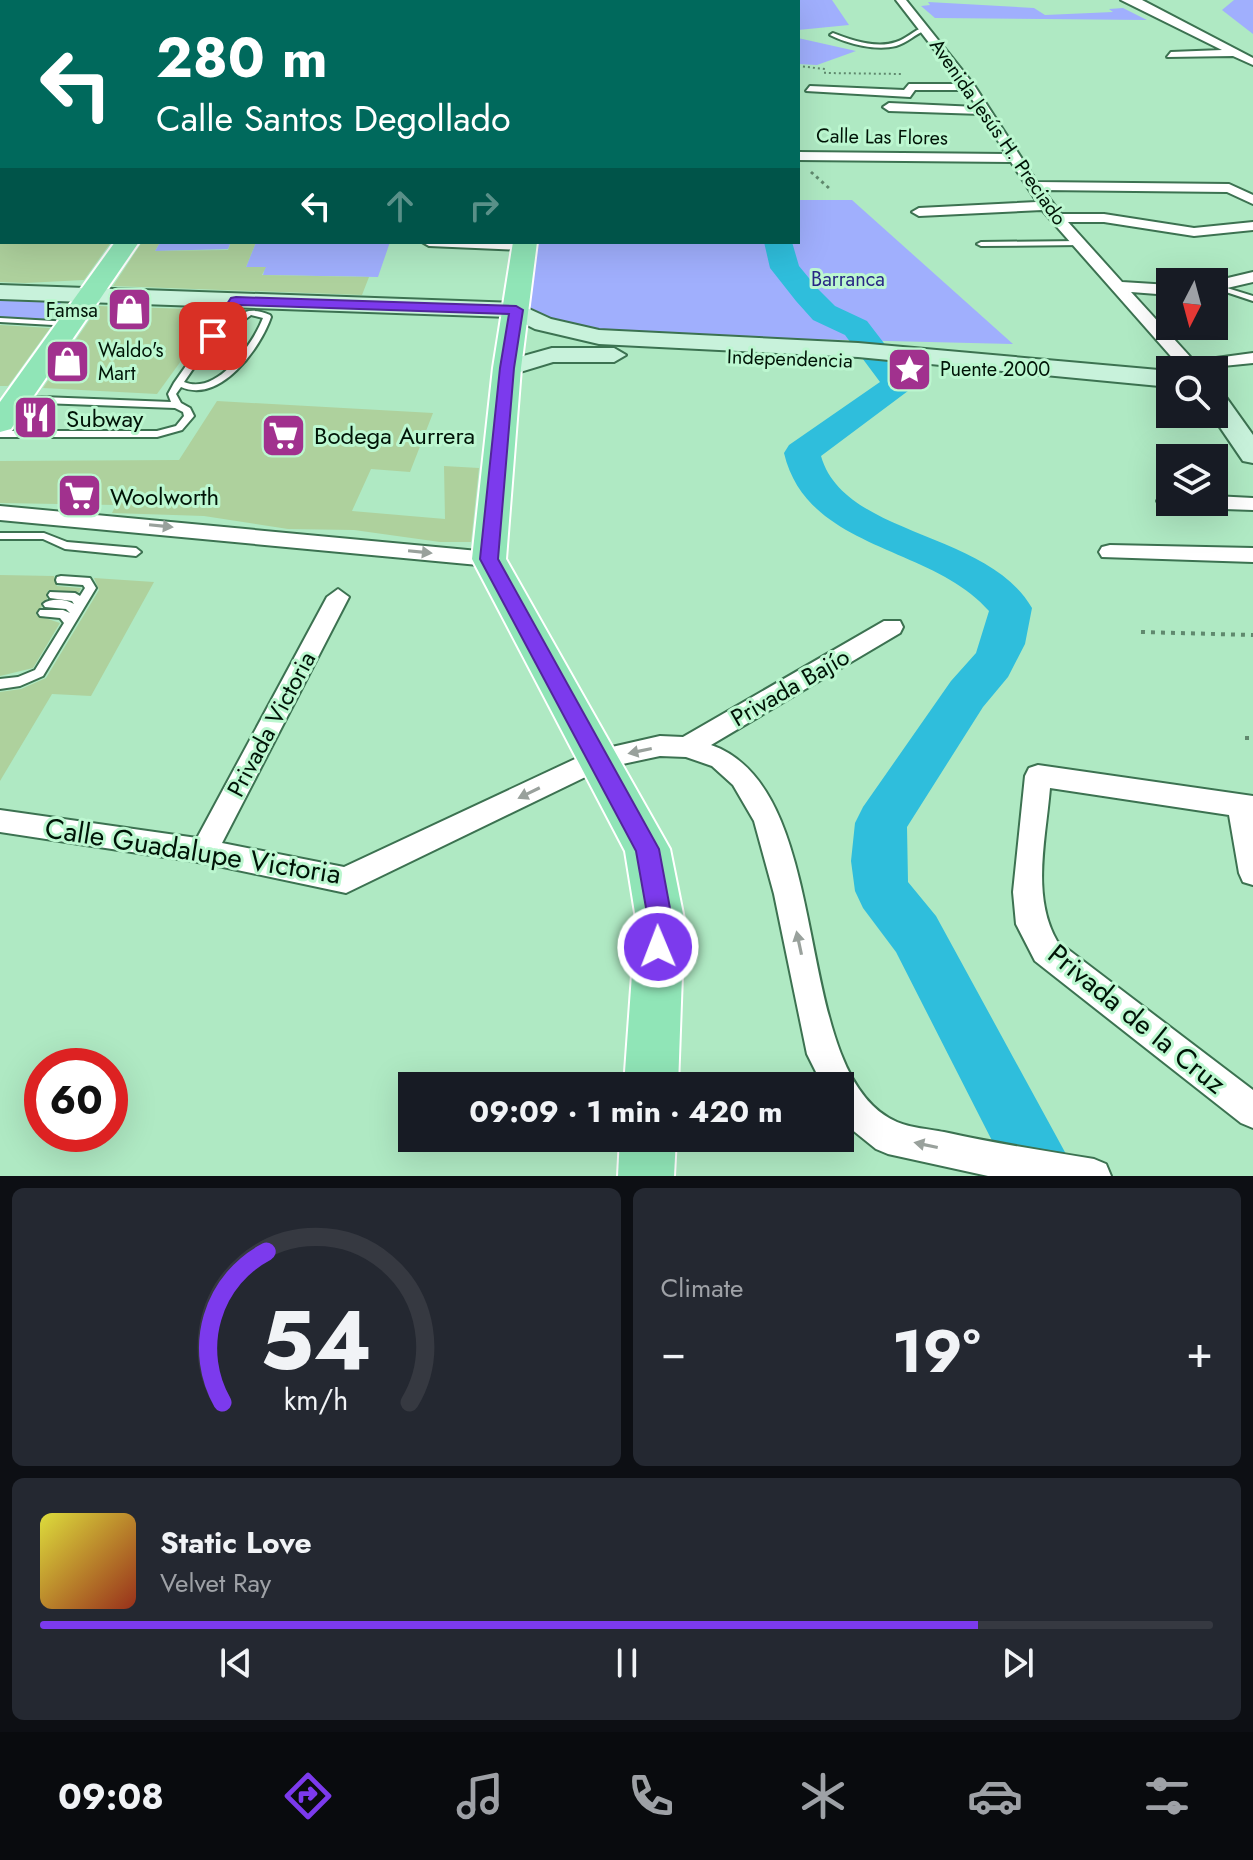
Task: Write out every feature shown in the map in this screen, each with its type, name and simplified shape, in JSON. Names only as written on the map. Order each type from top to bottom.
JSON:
[{"type":"main road","points":[[7,413],[126,244]]},
{"type":"main road","points":[[525,244],[507,368],[489,559],[647,849],[660,919],[652,1072]]},
{"type":"main road","points":[[646,1176],[647,1152]]},
{"type":"street","name":"Avenida Jesús H. Preciado","points":[[901,0],[970,87],[1046,206],[1118,286],[1172,356]]},
{"type":"street","points":[[1126,0],[1144,1],[1232,53],[1253,62]]},
{"type":"street","points":[[1171,55],[1232,53]]},
{"type":"street","points":[[810,89],[910,94],[909,87],[970,87]]},
{"type":"street","points":[[876,106],[984,111]]},
{"type":"street","name":"Calle Las Flores","points":[[800,156],[1013,158]]},
{"type":"street","points":[[1033,186],[1229,188],[1253,200]]},
{"type":"street","points":[[919,212],[1046,206]]},
{"type":"street","points":[[1057,218],[1104,218],[1194,232],[1253,226]]},
{"type":"street","points":[[1228,283],[1253,277]]},
{"type":"street","points":[[1118,286],[1156,289]]},
{"type":"street","points":[[0,292],[516,310]]},
{"type":"street","name":"Independencia","points":[[516,310],[543,324],[599,337],[680,349],[1109,379],[1156,375]]},
{"type":"street","name":"Independencia","points":[[507,368],[552,355],[680,349]]},
{"type":"street","points":[[1228,363],[1253,358]]},
{"type":"street","name":"Independencia","points":[[1109,379],[1156,391]]},
{"type":"street","points":[[1228,416],[1248,441]]},
{"type":"street","points":[[1228,503],[1253,504]]},
{"type":"street","points":[[0,513],[105,518],[489,559]]},
{"type":"street","points":[[1110,552],[1253,555]]},
{"type":"street","name":"Privada Victoria","points":[[204,851],[338,597]]},
{"type":"street","name":"Privada Bajío","points":[[687,747],[892,627]]},
{"type":"street","name":"Calle Guadalupe Victoria","points":[[0,821],[204,851],[346,880],[599,759],[660,746],[687,747]]},
{"type":"street","points":[[687,747],[721,759],[742,777],[755,795],[788,894],[823,1054],[852,1108],[888,1137],[1002,1162],[1094,1176]]},
{"type":"street","name":"Privada de la Cruz","points":[[1247,806],[1038,776],[1027,892],[1031,924],[1046,951],[1253,1111]]},
{"type":"street","points":[[1247,806],[1253,873]]},
{"type":"lane","points":[[833,35],[859,44],[896,43],[908,34],[924,29]]},
{"type":"lane","points":[[981,244],[1079,243]]},
{"type":"lane","points":[[1228,290],[1253,299]]},
{"type":"lane","points":[[177,405],[172,394],[178,383],[236,301]]},
{"type":"lane","points":[[178,383],[189,389],[204,389],[219,382],[243,355],[267,317],[253,312],[238,317],[215,350],[196,361]]},
{"type":"lane","points":[[0,320],[71,324]]},
{"type":"lane","points":[[0,434],[164,433],[187,420],[187,410],[177,405],[42,400],[7,413]]},
{"type":"lane","points":[[0,536],[44,536],[65,545],[136,552]]},
{"type":"lane","points":[[0,684],[20,681],[39,673],[91,588],[86,581],[53,596]]},
{"type":"lane","points":[[53,596],[63,614],[78,608]]},
{"type":"lane","points":[[53,596],[75,597],[78,608]]},
{"type":"path","points":[[800,66],[825,69],[825,73],[915,74]]},
{"type":"path","points":[[1141,632],[1253,635]]},
{"type":"path","points":[[1245,738],[1253,738]]},
{"type":"green space","points":[[800,0],[832,0],[849,25],[800,30]]},
{"type":"green space","points":[[1234,0],[1253,0],[1253,34],[1222,10]]},
{"type":"green space","points":[[928,2],[1034,8],[1045,15],[1113,12],[1109,9],[1123,8],[1147,20],[935,18],[921,6],[930,5]]},
{"type":"green space","points":[[800,38],[856,51],[817,65],[800,64]]},
{"type":"green space","name":"Barranca","points":[[800,200],[852,200],[1013,344],[629,335],[562,323],[525,305],[536,244],[800,244]]},
{"type":"green space","points":[[159,244],[230,244],[228,249],[155,251]]},
{"type":"green space","points":[[255,244],[389,244],[378,277],[263,275],[265,267],[246,267]]},
{"type":"green space","points":[[0,294],[68,295],[47,319],[0,318]]},
{"type":"building","points":[[0,244],[110,244],[84,280],[0,282]]},
{"type":"building","points":[[141,244],[159,244],[155,251],[228,250],[230,244],[255,244],[246,267],[266,267],[262,275],[369,277],[362,295],[113,286]]},
{"type":"building","points":[[99,306],[218,310],[157,394],[43,388]]},
{"type":"building","points":[[0,325],[50,328],[8,386],[0,386]]},
{"type":"building","points":[[217,401],[433,413],[410,472],[371,469],[352,511],[445,519],[444,466],[479,468],[471,542],[440,542],[354,530],[288,529],[204,516],[112,513],[116,505],[0,503],[0,461],[179,460]]},
{"type":"building","points":[[0,575],[54,576],[57,586],[81,588],[79,592],[48,590],[47,599],[36,615],[60,623],[33,668],[0,676]]},
{"type":"building","points":[[94,578],[154,582],[91,696],[52,694],[0,781],[0,692],[21,689],[46,678],[99,590]]},
{"type":"waterway","points":[[779,244],[785,268],[807,295],[824,313],[856,328],[899,385],[858,410],[802,453],[807,474],[822,493],[842,510],[894,538],[972,571],[1011,608],[1007,633],[992,665],[967,694],[881,823],[878,861],[882,891],[916,934],[1045,1176]]},
{"type":"place","name":"Famsa","points":[[129,310]]},
{"type":"place","name":"Waldo's Mart","points":[[67,361]]},
{"type":"place","name":"Puente 2000","points":[[909,369]]},
{"type":"place","name":"Subway","points":[[35,418]]},
{"type":"place","name":"Bodega Aurrera","points":[[283,435]]},
{"type":"place","name":"Woolworth","points":[[79,496]]},
{"type":"route","points":[[213,336],[236,301],[516,310],[507,368],[489,559],[647,849],[660,919],[658,947]]}]
